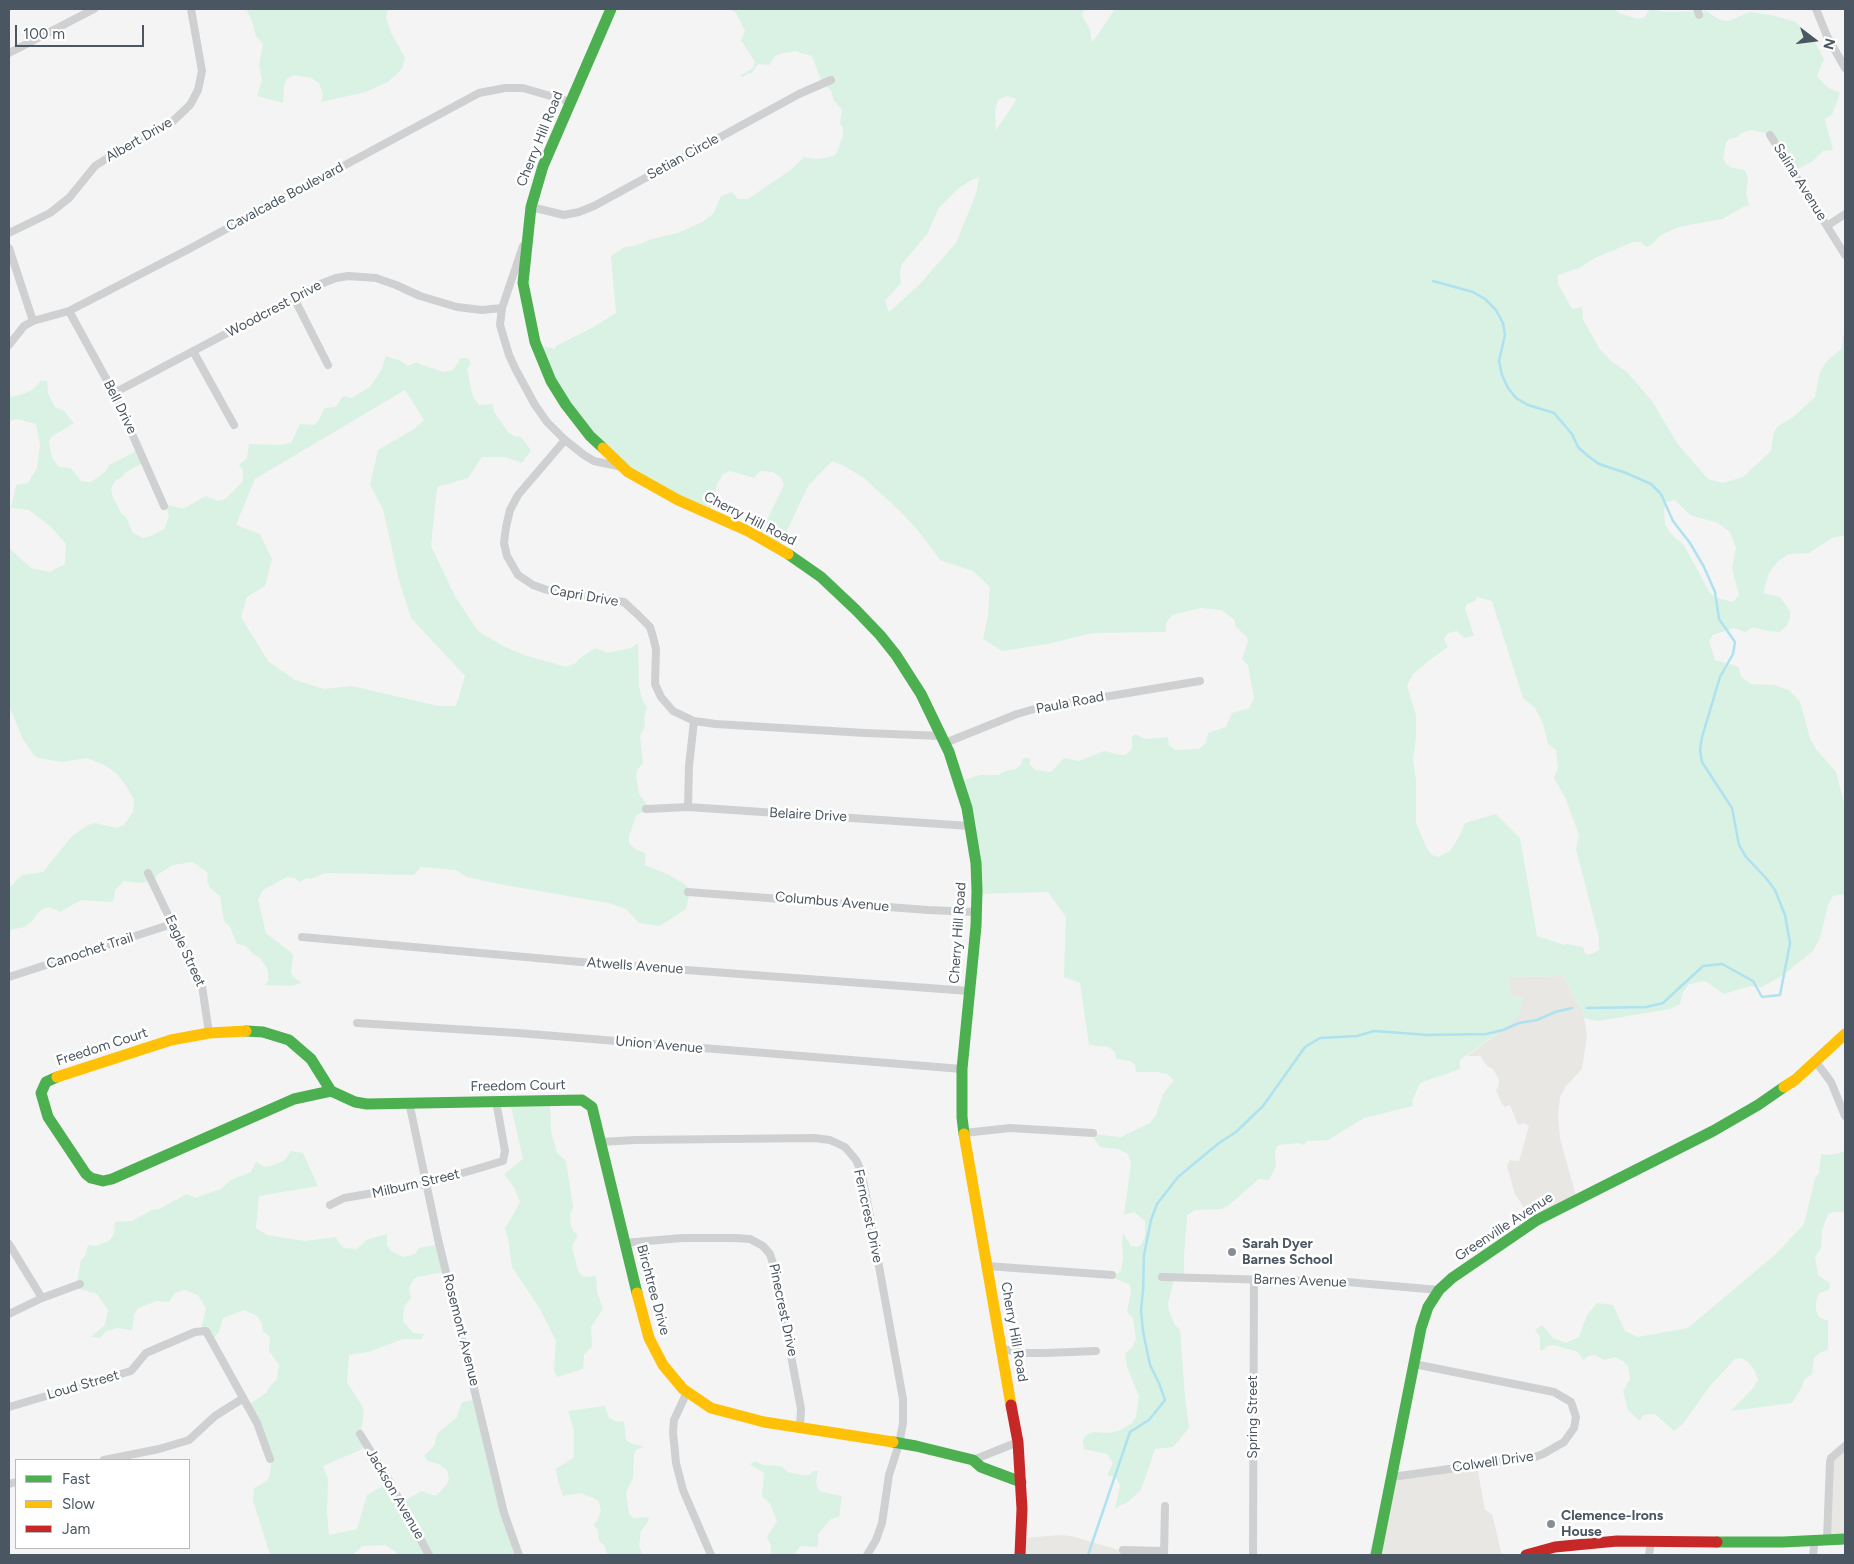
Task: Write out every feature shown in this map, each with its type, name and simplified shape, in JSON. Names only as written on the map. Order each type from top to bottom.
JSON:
[{"type":"street","points":[[9,52],[94,9]]},
{"type":"street","name":"Albert Drive","points":[[9,233],[50,213],[69,198],[95,166],[128,145],[166,126],[190,105],[198,90],[202,71],[191,9]]},
{"type":"street","name":"Cherry Hill Road","points":[[610,9],[543,166],[531,206],[526,239],[523,283],[526,307],[539,354],[552,381],[566,405],[590,436],[622,467],[637,478],[678,500],[779,548],[822,578],[856,610],[896,655],[921,694],[943,740],[966,808],[976,863],[976,912],[962,1069],[964,1133],[1018,1442],[1021,1482],[1020,1555]]},
{"type":"street","points":[[1816,9],[1827,36],[1845,68]]},
{"type":"street","name":"Setian Circle","points":[[531,206],[564,215],[594,206],[799,94],[831,80]]},
{"type":"street","name":"Cavalcade Boulevard","points":[[9,344],[24,326],[33,321],[69,311],[189,249],[479,93],[505,88],[523,88],[571,102]]},
{"type":"street","name":"Salina Avenue","points":[[1770,135],[1845,255]]},
{"type":"street","points":[[1827,226],[1845,214]]},
{"type":"street","points":[[526,239],[502,308],[500,325],[516,370],[535,405],[565,440],[594,461],[622,467]]},
{"type":"street","points":[[9,248],[33,321]]},
{"type":"street","name":"Woodcrest Drive","points":[[114,393],[318,285],[336,278],[369,277],[383,280],[431,300],[457,307],[482,310],[502,308]]},
{"type":"street","points":[[294,298],[328,365]]},
{"type":"street","name":"Bell Drive","points":[[69,311],[114,393],[164,506]]},
{"type":"street","points":[[193,352],[234,425]]},
{"type":"street","name":"Capri Drive","points":[[565,440],[518,495],[510,510],[504,543],[508,556],[518,575],[533,585],[547,590],[624,602],[637,614],[650,627],[656,649],[655,684],[661,698],[673,711],[694,721],[943,740]]},
{"type":"street","name":"Paula Road","points":[[943,740],[1038,708],[1200,681]]},
{"type":"street","points":[[688,807],[689,766],[694,721]]},
{"type":"street","name":"Belaire Drive","points":[[646,809],[688,807],[970,826]]},
{"type":"street","name":"Eagle Street","points":[[148,873],[202,986],[209,1032]]},
{"type":"street","name":"Columbus Avenue","points":[[688,892],[976,912]]},
{"type":"street","name":"Canochet Trail","points":[[9,977],[172,924]]},
{"type":"street","name":"Atwells Avenue","points":[[302,937],[592,963],[969,991]]},
{"type":"street","name":"Union Avenue","points":[[357,1023],[489,1031],[962,1069]]},
{"type":"street","name":"Freedom Court","points":[[331,1090],[294,1099],[112,1179],[103,1181],[91,1178],[86,1174],[48,1117],[41,1093],[46,1082],[171,1040],[209,1032],[234,1030],[263,1032],[289,1040],[311,1059],[331,1090],[347,1099],[367,1104],[582,1100],[587,1102]]},
{"type":"street","name":"Greenville Avenue","points":[[1376,1555],[1421,1328],[1428,1307],[1439,1290],[1452,1278],[1536,1220],[1729,1122],[1778,1092],[1816,1062],[1845,1034]]},
{"type":"street","points":[[1816,1062],[1831,1082],[1845,1116]]},
{"type":"street","name":"Milburn Street","points":[[330,1205],[344,1198],[426,1184],[503,1161],[505,1151],[496,1101]]},
{"type":"street","name":"Rosemont Avenue","points":[[409,1102],[426,1184],[504,1513],[519,1555]]},
{"type":"street","name":"Birchtree Drive","points":[[587,1102],[592,1107],[624,1243],[649,1338],[663,1365],[686,1392],[711,1408],[725,1413],[899,1444],[973,1460],[981,1467],[1021,1482]]},
{"type":"street","points":[[964,1133],[1010,1128],[1093,1133]]},
{"type":"street","name":"Ferncrest Drive","points":[[600,1142],[802,1137],[830,1140],[845,1147],[856,1160],[861,1171],[901,1383],[903,1422],[899,1444],[889,1475],[880,1532],[867,1555]]},
{"type":"street","name":"Pinecrest Drive","points":[[624,1243],[682,1238],[735,1238],[750,1239],[763,1246],[770,1254],[775,1270],[799,1400],[800,1427]]},
{"type":"street","points":[[9,1244],[42,1298]]},
{"type":"street","points":[[987,1266],[1112,1275]]},
{"type":"street","name":"Barnes Avenue","points":[[1162,1277],[1347,1282],[1439,1290]]},
{"type":"street","name":"Spring Street","points":[[1253,1555],[1254,1279]]},
{"type":"street","points":[[9,1314],[42,1298],[80,1284]]},
{"type":"street","name":"Loud Street","points":[[9,1407],[131,1372],[146,1353],[195,1332],[206,1331],[242,1399]]},
{"type":"street","points":[[1002,1349],[1046,1353],[1096,1350]]},
{"type":"street","name":"Colwell Drive","points":[[1392,1477],[1535,1457],[1564,1442],[1574,1428],[1576,1417],[1574,1406],[1571,1402],[1554,1392],[1414,1364]]},
{"type":"street","points":[[686,1392],[674,1420],[673,1432],[676,1463],[683,1490],[711,1555]]},
{"type":"street","points":[[109,1459],[160,1449],[189,1440],[214,1416],[242,1399],[257,1423],[270,1459]]},
{"type":"street","name":"Jackson Avenue","points":[[360,1434],[388,1478],[429,1555]]},
{"type":"street","points":[[973,1460],[1018,1442]]},
{"type":"street","points":[[1813,1555],[1821,1539],[1831,1458],[1845,1446]]},
{"type":"street","points":[[1123,1550],[1164,1553],[1165,1506]]},
{"type":"street","points":[[1526,1555],[1555,1547],[1581,1543],[1651,1541],[1783,1542],[1845,1539]]},
{"type":"street","points":[[1650,1555],[1651,1541]]},
{"type":"shaded area","points":[[1563,976],[1580,1007],[1587,1036],[1582,1069],[1566,1086],[1560,1097],[1558,1115],[1560,1139],[1577,1199],[1534,1223],[1515,1194],[1507,1166],[1510,1160],[1519,1161],[1529,1126],[1524,1123],[1518,1125],[1510,1105],[1505,1107],[1502,1104],[1496,1090],[1499,1080],[1493,1069],[1487,1066],[1480,1056],[1467,1056],[1509,1025],[1524,998],[1512,997],[1508,982],[1509,977]]},
{"type":"shaded area","points":[[1842,1451],[1845,1451],[1845,1540],[1828,1539],[1831,1461]]},
{"type":"shaded area","points":[[1477,1466],[1485,1510],[1492,1514],[1502,1555],[1369,1555],[1388,1477]]},
{"type":"shaded area","points":[[1071,1536],[1119,1550],[1161,1551],[1165,1555],[1021,1555],[1023,1538]]},
{"type":"green space","points":[[246,9],[388,9],[386,18],[391,33],[405,58],[402,69],[388,82],[366,92],[321,102],[323,94],[319,83],[311,78],[294,75],[287,79],[284,85],[283,103],[257,96],[262,80],[259,65],[263,44],[256,36]]},
{"type":"green space","points":[[731,9],[1085,9],[1082,15],[1090,30],[1092,43],[1115,9],[1614,9],[1619,13],[1637,19],[1645,17],[1650,9],[1665,12],[1706,11],[1720,20],[1729,21],[1750,12],[1796,22],[1814,40],[1824,59],[1817,76],[1827,87],[1840,93],[1832,115],[1825,119],[1833,150],[1823,151],[1813,161],[1794,171],[1770,134],[1751,130],[1741,133],[1738,137],[1729,139],[1726,143],[1723,158],[1726,164],[1733,168],[1745,170],[1748,178],[1746,194],[1749,206],[1745,206],[1722,219],[1679,227],[1661,235],[1650,246],[1646,247],[1641,242],[1633,242],[1595,258],[1579,268],[1558,275],[1558,284],[1573,309],[1582,307],[1583,320],[1599,348],[1611,361],[1627,372],[1652,401],[1677,443],[1708,479],[1723,483],[1743,477],[1771,451],[1774,432],[1778,426],[1792,418],[1815,397],[1820,372],[1826,362],[1842,348],[1843,335],[1845,335],[1845,535],[1832,538],[1809,553],[1789,554],[1778,561],[1769,573],[1763,593],[1780,597],[1790,611],[1787,625],[1780,632],[1753,627],[1744,633],[1734,628],[1713,635],[1709,641],[1715,660],[1739,667],[1741,677],[1751,684],[1774,685],[1789,690],[1800,702],[1810,738],[1816,749],[1836,772],[1845,807],[1845,894],[1833,896],[1828,905],[1820,938],[1813,951],[1782,976],[1762,987],[1750,986],[1724,994],[1705,981],[1689,984],[1683,992],[1680,1004],[1670,1009],[1598,1021],[1584,1018],[1563,976],[1509,977],[1508,982],[1512,997],[1524,998],[1518,1016],[1509,1025],[1460,1060],[1460,1069],[1420,1083],[1412,1101],[1413,1106],[1364,1118],[1328,1140],[1307,1141],[1304,1145],[1299,1143],[1278,1145],[1275,1151],[1276,1166],[1269,1180],[1259,1179],[1228,1206],[1221,1209],[1196,1210],[1187,1215],[1184,1277],[1174,1279],[1168,1303],[1175,1325],[1180,1330],[1189,1428],[1173,1447],[1155,1449],[1141,1490],[1128,1502],[1115,1508],[1120,1486],[1117,1479],[1107,1475],[1113,1463],[1107,1454],[1084,1449],[1083,1440],[1086,1435],[1094,1432],[1109,1433],[1121,1430],[1132,1423],[1136,1417],[1139,1396],[1127,1367],[1125,1353],[1132,1348],[1136,1339],[1133,1318],[1127,1312],[1131,1292],[1130,1285],[1112,1277],[1121,1271],[1123,1233],[1131,1246],[1137,1247],[1141,1245],[1145,1236],[1145,1221],[1134,1212],[1124,1215],[1131,1164],[1128,1154],[1118,1149],[1100,1147],[1091,1134],[1121,1137],[1150,1123],[1156,1115],[1163,1094],[1174,1080],[1167,1074],[1136,1072],[1135,1064],[1130,1061],[1116,1059],[1115,1052],[1109,1047],[1089,1045],[1080,983],[1064,977],[1066,917],[1048,892],[978,894],[964,780],[980,775],[998,775],[1016,769],[1021,764],[1023,758],[1030,758],[1030,765],[1036,770],[1051,772],[1064,758],[1079,761],[1104,751],[1125,755],[1132,749],[1132,737],[1135,734],[1145,739],[1168,737],[1169,745],[1175,750],[1199,749],[1206,743],[1208,733],[1226,727],[1232,713],[1249,708],[1254,698],[1248,665],[1242,659],[1248,642],[1247,637],[1235,626],[1235,620],[1221,610],[1201,608],[1172,615],[1166,623],[1166,632],[1093,633],[1047,644],[1002,651],[983,639],[988,615],[990,587],[973,571],[940,560],[921,534],[901,512],[864,478],[844,466],[832,461],[808,486],[779,548],[759,536],[784,485],[781,478],[773,472],[760,471],[754,478],[730,471],[723,474],[717,484],[713,503],[708,513],[638,479],[572,413],[538,345],[555,349],[556,346],[592,328],[616,313],[611,256],[625,247],[635,246],[652,239],[678,233],[702,222],[713,214],[721,196],[732,192],[738,199],[748,199],[792,169],[804,157],[818,159],[834,156],[838,150],[843,135],[840,123],[842,110],[834,101],[831,90],[822,83],[812,56],[795,51],[780,54],[775,56],[769,65],[758,64],[752,73],[743,77],[740,76],[753,68],[755,62],[741,40],[745,31],[736,13]],"holes":[[[1007,96],[1017,99],[996,130],[995,111],[998,100]],[[979,178],[976,194],[956,243],[919,285],[889,312],[885,301],[901,283],[900,272],[902,264],[928,233],[938,209],[959,188],[973,179]],[[1675,500],[1690,515],[1718,523],[1730,532],[1736,548],[1732,568],[1739,595],[1733,602],[1717,598],[1710,593],[1684,545],[1670,533],[1665,524],[1664,510],[1666,502]],[[1477,597],[1492,601],[1523,698],[1535,708],[1543,723],[1548,744],[1556,750],[1558,768],[1554,778],[1565,797],[1579,835],[1576,849],[1599,938],[1599,950],[1589,955],[1585,953],[1583,947],[1565,945],[1537,936],[1520,838],[1496,814],[1465,823],[1450,851],[1438,857],[1432,855],[1426,847],[1416,822],[1416,780],[1413,760],[1416,715],[1407,686],[1413,674],[1448,647],[1444,639],[1448,633],[1457,631],[1464,638],[1474,636],[1465,608],[1467,604],[1475,601]]]},
{"type":"green space","points":[[386,356],[401,361],[408,366],[417,362],[444,372],[453,370],[461,358],[467,358],[471,362],[467,370],[473,397],[479,405],[493,404],[494,412],[509,433],[516,437],[520,436],[531,450],[522,463],[504,457],[482,457],[468,478],[437,487],[431,546],[456,598],[478,631],[503,646],[524,655],[566,667],[576,663],[595,648],[608,653],[631,648],[638,643],[639,686],[642,699],[647,708],[644,717],[645,726],[640,736],[643,763],[637,770],[636,776],[639,794],[649,808],[636,816],[629,836],[629,843],[646,854],[645,865],[669,875],[686,885],[690,891],[686,909],[660,926],[639,923],[626,909],[609,903],[504,885],[467,877],[456,870],[421,867],[414,875],[325,873],[300,882],[295,878],[287,877],[263,890],[258,900],[266,933],[293,954],[291,972],[293,977],[302,983],[291,986],[265,985],[268,981],[268,970],[260,958],[246,946],[237,944],[230,927],[224,921],[220,896],[210,888],[207,881],[208,873],[193,862],[173,865],[157,875],[153,881],[140,883],[124,881],[115,890],[112,902],[81,900],[60,912],[49,907],[42,909],[25,927],[9,930],[9,888],[22,875],[43,872],[72,836],[88,825],[95,823],[116,828],[124,825],[133,812],[134,800],[117,774],[106,766],[87,758],[62,762],[38,758],[23,739],[9,706],[9,548],[31,568],[50,572],[65,564],[66,544],[50,526],[29,510],[11,508],[16,485],[28,483],[37,468],[40,445],[36,424],[18,419],[9,421],[9,397],[32,390],[41,381],[47,381],[48,393],[55,407],[64,411],[74,423],[51,437],[49,442],[52,458],[59,467],[71,468],[81,481],[91,482],[105,472],[110,464],[138,450],[145,462],[126,472],[121,478],[116,480],[111,488],[112,495],[121,513],[126,517],[133,533],[143,538],[164,529],[169,516],[165,504],[183,509],[206,496],[217,501],[225,499],[243,481],[243,470],[239,465],[247,458],[249,444],[280,445],[291,443],[300,424],[314,425],[319,420],[324,408],[336,407],[343,396],[351,398],[370,387],[381,371]],"holes":[[[405,390],[424,420],[414,429],[378,450],[370,485],[383,509],[399,580],[411,618],[465,676],[456,706],[438,706],[352,686],[324,689],[295,680],[268,661],[241,617],[247,597],[265,586],[272,559],[260,534],[236,525],[255,479]]]},
{"type":"green space","points":[[550,1101],[551,1132],[557,1153],[566,1161],[573,1207],[570,1215],[571,1226],[578,1235],[572,1246],[578,1271],[583,1277],[596,1276],[597,1292],[603,1309],[591,1327],[592,1346],[584,1355],[583,1369],[557,1377],[554,1371],[556,1341],[540,1309],[512,1267],[505,1229],[520,1202],[514,1187],[504,1174],[523,1159],[510,1102]]},
{"type":"green space","points":[[1845,1148],[1845,1212],[1828,1214],[1822,1230],[1821,1248],[1815,1257],[1818,1275],[1830,1283],[1829,1290],[1819,1293],[1816,1302],[1816,1310],[1819,1317],[1828,1321],[1828,1350],[1821,1352],[1814,1358],[1812,1374],[1804,1380],[1792,1403],[1731,1411],[1758,1380],[1755,1371],[1748,1362],[1741,1358],[1735,1359],[1710,1386],[1682,1425],[1674,1431],[1655,1414],[1643,1415],[1640,1421],[1628,1410],[1623,1391],[1630,1379],[1628,1366],[1623,1361],[1615,1357],[1604,1360],[1595,1355],[1583,1360],[1578,1352],[1554,1345],[1540,1350],[1540,1337],[1535,1330],[1542,1325],[1553,1338],[1566,1343],[1579,1337],[1587,1315],[1597,1303],[1613,1305],[1625,1331],[1638,1337],[1688,1328],[1777,1253],[1804,1224],[1815,1178],[1819,1173],[1821,1154],[1830,1155],[1843,1152]]},
{"type":"green space","points":[[291,1151],[303,1153],[318,1186],[259,1196],[256,1228],[267,1235],[305,1241],[336,1237],[344,1248],[357,1249],[366,1240],[387,1234],[387,1245],[391,1251],[404,1257],[415,1254],[419,1248],[439,1244],[444,1272],[417,1277],[409,1288],[411,1298],[404,1307],[403,1321],[413,1333],[424,1334],[422,1339],[403,1339],[368,1352],[349,1355],[347,1382],[364,1409],[361,1433],[368,1445],[323,1466],[328,1479],[327,1513],[329,1535],[357,1529],[367,1495],[390,1482],[402,1502],[422,1491],[437,1495],[447,1484],[449,1478],[447,1470],[439,1464],[428,1461],[424,1456],[434,1446],[437,1434],[457,1417],[462,1402],[478,1399],[492,1459],[520,1555],[397,1555],[395,1551],[385,1545],[363,1546],[352,1555],[270,1555],[253,1500],[254,1488],[266,1482],[269,1477],[272,1460],[247,1406],[266,1393],[277,1379],[279,1365],[269,1351],[270,1337],[263,1331],[262,1323],[257,1316],[244,1310],[223,1318],[219,1332],[212,1340],[201,1330],[206,1308],[198,1295],[184,1290],[175,1293],[169,1302],[157,1301],[138,1308],[134,1315],[132,1330],[117,1328],[106,1331],[100,1338],[91,1337],[105,1325],[108,1310],[97,1294],[76,1288],[81,1260],[85,1256],[88,1245],[96,1246],[109,1241],[114,1234],[115,1222],[132,1221],[187,1194],[195,1198],[221,1189],[231,1180],[251,1172],[256,1162],[265,1167],[274,1165],[285,1160]]},
{"type":"green space","points":[[605,1406],[609,1418],[618,1422],[624,1421],[626,1440],[645,1447],[637,1449],[634,1454],[633,1478],[626,1492],[629,1514],[634,1518],[648,1517],[649,1520],[641,1531],[639,1546],[643,1555],[607,1555],[605,1546],[599,1541],[598,1530],[593,1525],[601,1511],[599,1502],[580,1493],[563,1496],[559,1484],[556,1469],[574,1457],[574,1431],[568,1411]]},
{"type":"green space","points":[[755,1461],[763,1465],[781,1466],[788,1472],[802,1475],[809,1475],[814,1471],[818,1471],[816,1482],[818,1489],[822,1492],[842,1496],[839,1517],[831,1519],[818,1534],[818,1547],[801,1546],[795,1555],[771,1555],[771,1546],[767,1537],[777,1521],[770,1504],[762,1496],[764,1473],[750,1464]]},
{"type":"waterway","points":[[1433,281],[1473,292],[1485,299],[1496,310],[1503,323],[1505,335],[1499,361],[1502,375],[1508,388],[1516,398],[1528,405],[1554,413],[1572,434],[1578,447],[1599,464],[1651,484],[1661,494],[1673,521],[1690,543],[1704,567],[1715,592],[1719,619],[1735,642],[1733,654],[1720,677],[1702,737],[1700,750],[1702,762],[1732,808],[1739,845],[1746,857],[1775,890],[1785,915],[1790,943],[1780,995],[1762,997],[1753,981],[1722,964],[1703,966],[1663,1003],[1646,1007],[1587,1008]]},
{"type":"waterway","points":[[1088,1555],[1130,1432],[1149,1420],[1165,1400],[1150,1365],[1143,1331],[1141,1310],[1144,1255],[1151,1220],[1157,1204],[1178,1177],[1219,1143],[1236,1132],[1263,1106],[1305,1047],[1320,1038],[1357,1036],[1374,1031],[1428,1035],[1486,1034],[1572,1008]]},
{"type":"traffic: fast","points":[[603,448],[590,436],[566,405],[551,381],[535,342],[523,283],[531,207],[543,166],[611,9]]},
{"type":"traffic: fast","points":[[788,554],[821,577],[856,610],[896,655],[921,694],[949,752],[967,808],[976,863],[977,891],[976,926],[962,1069],[964,1134]]},
{"type":"traffic: fast","points":[[246,1031],[263,1032],[289,1040],[311,1059],[331,1091],[355,1102],[367,1104],[582,1100],[592,1107],[637,1293]]},
{"type":"traffic: fast","points":[[57,1077],[46,1082],[41,1093],[48,1117],[86,1174],[91,1178],[103,1181],[112,1179],[294,1099],[331,1091]]},
{"type":"traffic: fast","points":[[1376,1555],[1421,1328],[1428,1307],[1439,1290],[1452,1278],[1537,1220],[1713,1131],[1758,1105],[1784,1087]]},
{"type":"traffic: fast","points":[[893,1442],[973,1460],[981,1467],[1021,1482]]},
{"type":"traffic: fast","points":[[1717,1542],[1783,1542],[1845,1539]]},
{"type":"traffic: slow","points":[[603,448],[628,472],[678,500],[748,531],[788,554]]},
{"type":"traffic: slow","points":[[57,1077],[171,1040],[209,1033],[246,1031]]},
{"type":"traffic: slow","points":[[1784,1087],[1795,1080],[1845,1034]]},
{"type":"traffic: slow","points":[[964,1134],[1011,1405]]},
{"type":"traffic: slow","points":[[637,1293],[649,1338],[663,1365],[683,1389],[711,1408],[764,1422],[893,1442]]},
{"type":"traffic: jam","points":[[1011,1405],[1018,1442],[1022,1509],[1020,1555]]},
{"type":"traffic: jam","points":[[1526,1555],[1555,1547],[1617,1541],[1717,1542]]},
{"type":"place","name":"Sarah Dyer Barnes School","points":[[1232,1252]]},
{"type":"place","name":"Clemence-Irons House","points":[[1551,1524]]}]
